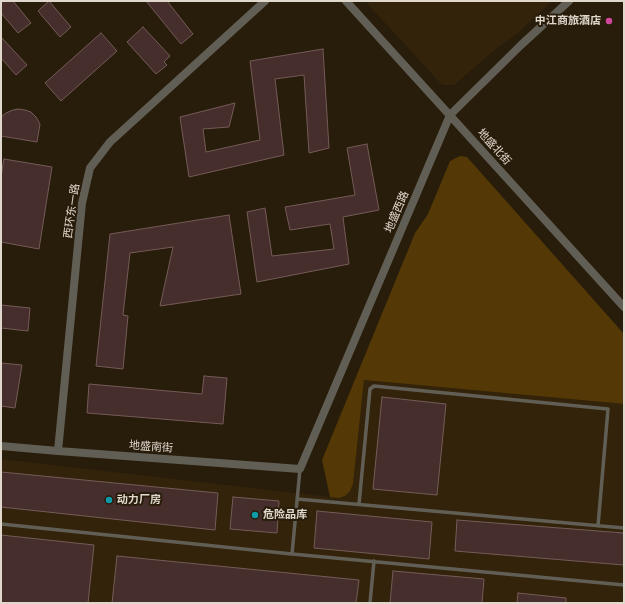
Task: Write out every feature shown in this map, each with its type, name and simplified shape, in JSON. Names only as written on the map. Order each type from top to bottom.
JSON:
[{"type":"street","name":"西环东一路","points":[[58,451],[82,203],[90,168],[110,142],[265,1]]},
{"type":"street","name":"地盛北街","points":[[346,1],[624,307]]},
{"type":"street","name":"地盛西路","points":[[300,470],[450,115],[521,45],[569,1]]},
{"type":"street","name":"地盛南街","points":[[1,446],[300,470]]},
{"type":"lane","points":[[359,504],[370,389],[374,386],[608,409],[598,526]]},
{"type":"lane","points":[[292,554],[300,470]]},
{"type":"lane","points":[[297,499],[624,528]]},
{"type":"lane","points":[[1,524],[292,554],[624,585]]},
{"type":"lane","points":[[370,603],[374,561]]},
{"type":"shaded area","points":[[365,1],[552,1],[518,33],[497,48],[454,85],[442,85]]},
{"type":"shaded area","points":[[460,156],[467,157],[624,334],[624,404],[364,380],[353,484],[350,491],[345,496],[339,498],[330,497],[322,460],[415,233],[428,214],[450,161]]},
{"type":"shaded area","points":[[364,380],[624,404],[624,603],[1,603],[1,459],[339,498],[345,496],[350,491],[353,484]]},
{"type":"building","points":[[1,1],[13,1],[31,23],[18,33],[1,13]]},
{"type":"building","points":[[49,1],[71,27],[60,37],[38,11]]},
{"type":"building","points":[[146,1],[167,1],[193,34],[181,44]]},
{"type":"building","points":[[143,27],[170,56],[164,62],[167,65],[156,74],[127,42]]},
{"type":"building","points":[[101,33],[117,51],[61,101],[45,83]]},
{"type":"building","points":[[1,37],[27,65],[16,75],[1,58]]},
{"type":"building","points":[[323,49],[329,148],[309,153],[304,75],[275,79],[284,155],[189,177],[180,117],[235,103],[229,127],[203,129],[206,152],[260,140],[250,61]]},
{"type":"building","points":[[18,109],[31,112],[36,117],[40,124],[37,142],[1,136],[1,117],[6,113]]},
{"type":"building","points":[[367,144],[379,210],[343,217],[349,264],[257,282],[247,212],[265,208],[272,256],[334,249],[330,224],[290,230],[285,207],[355,195],[347,148]]},
{"type":"building","points":[[4,159],[52,167],[39,249],[1,242],[1,176]]},
{"type":"building","points":[[229,215],[241,294],[160,306],[173,247],[130,253],[123,315],[128,316],[123,369],[96,366],[110,234]]},
{"type":"building","points":[[1,305],[30,308],[28,331],[1,328]]},
{"type":"building","points":[[1,363],[22,365],[15,408],[1,406]]},
{"type":"building","points":[[204,376],[227,378],[223,424],[87,413],[89,384],[202,394]]},
{"type":"building","points":[[382,397],[446,404],[437,495],[373,489]]},
{"type":"building","name":"动力厂房","points":[[1,472],[218,493],[215,530],[1,507]]},
{"type":"building","name":"危险品库","points":[[233,497],[279,501],[277,533],[230,529]]},
{"type":"building","points":[[317,511],[432,522],[429,559],[314,548]]},
{"type":"building","points":[[457,520],[624,533],[624,565],[455,551]]},
{"type":"building","points":[[1,535],[94,545],[88,603],[1,603]]},
{"type":"building","points":[[117,556],[359,580],[356,603],[112,603]]},
{"type":"building","points":[[393,571],[484,579],[482,603],[390,603]]},
{"type":"building","points":[[518,593],[566,598],[566,603],[517,603]]},
{"type":"place","name":"中江商旅酒店","points":[[609,21]]},
{"type":"place","name":"动力厂房","points":[[109,500]]},
{"type":"place","name":"危险品库","points":[[255,515]]}]
